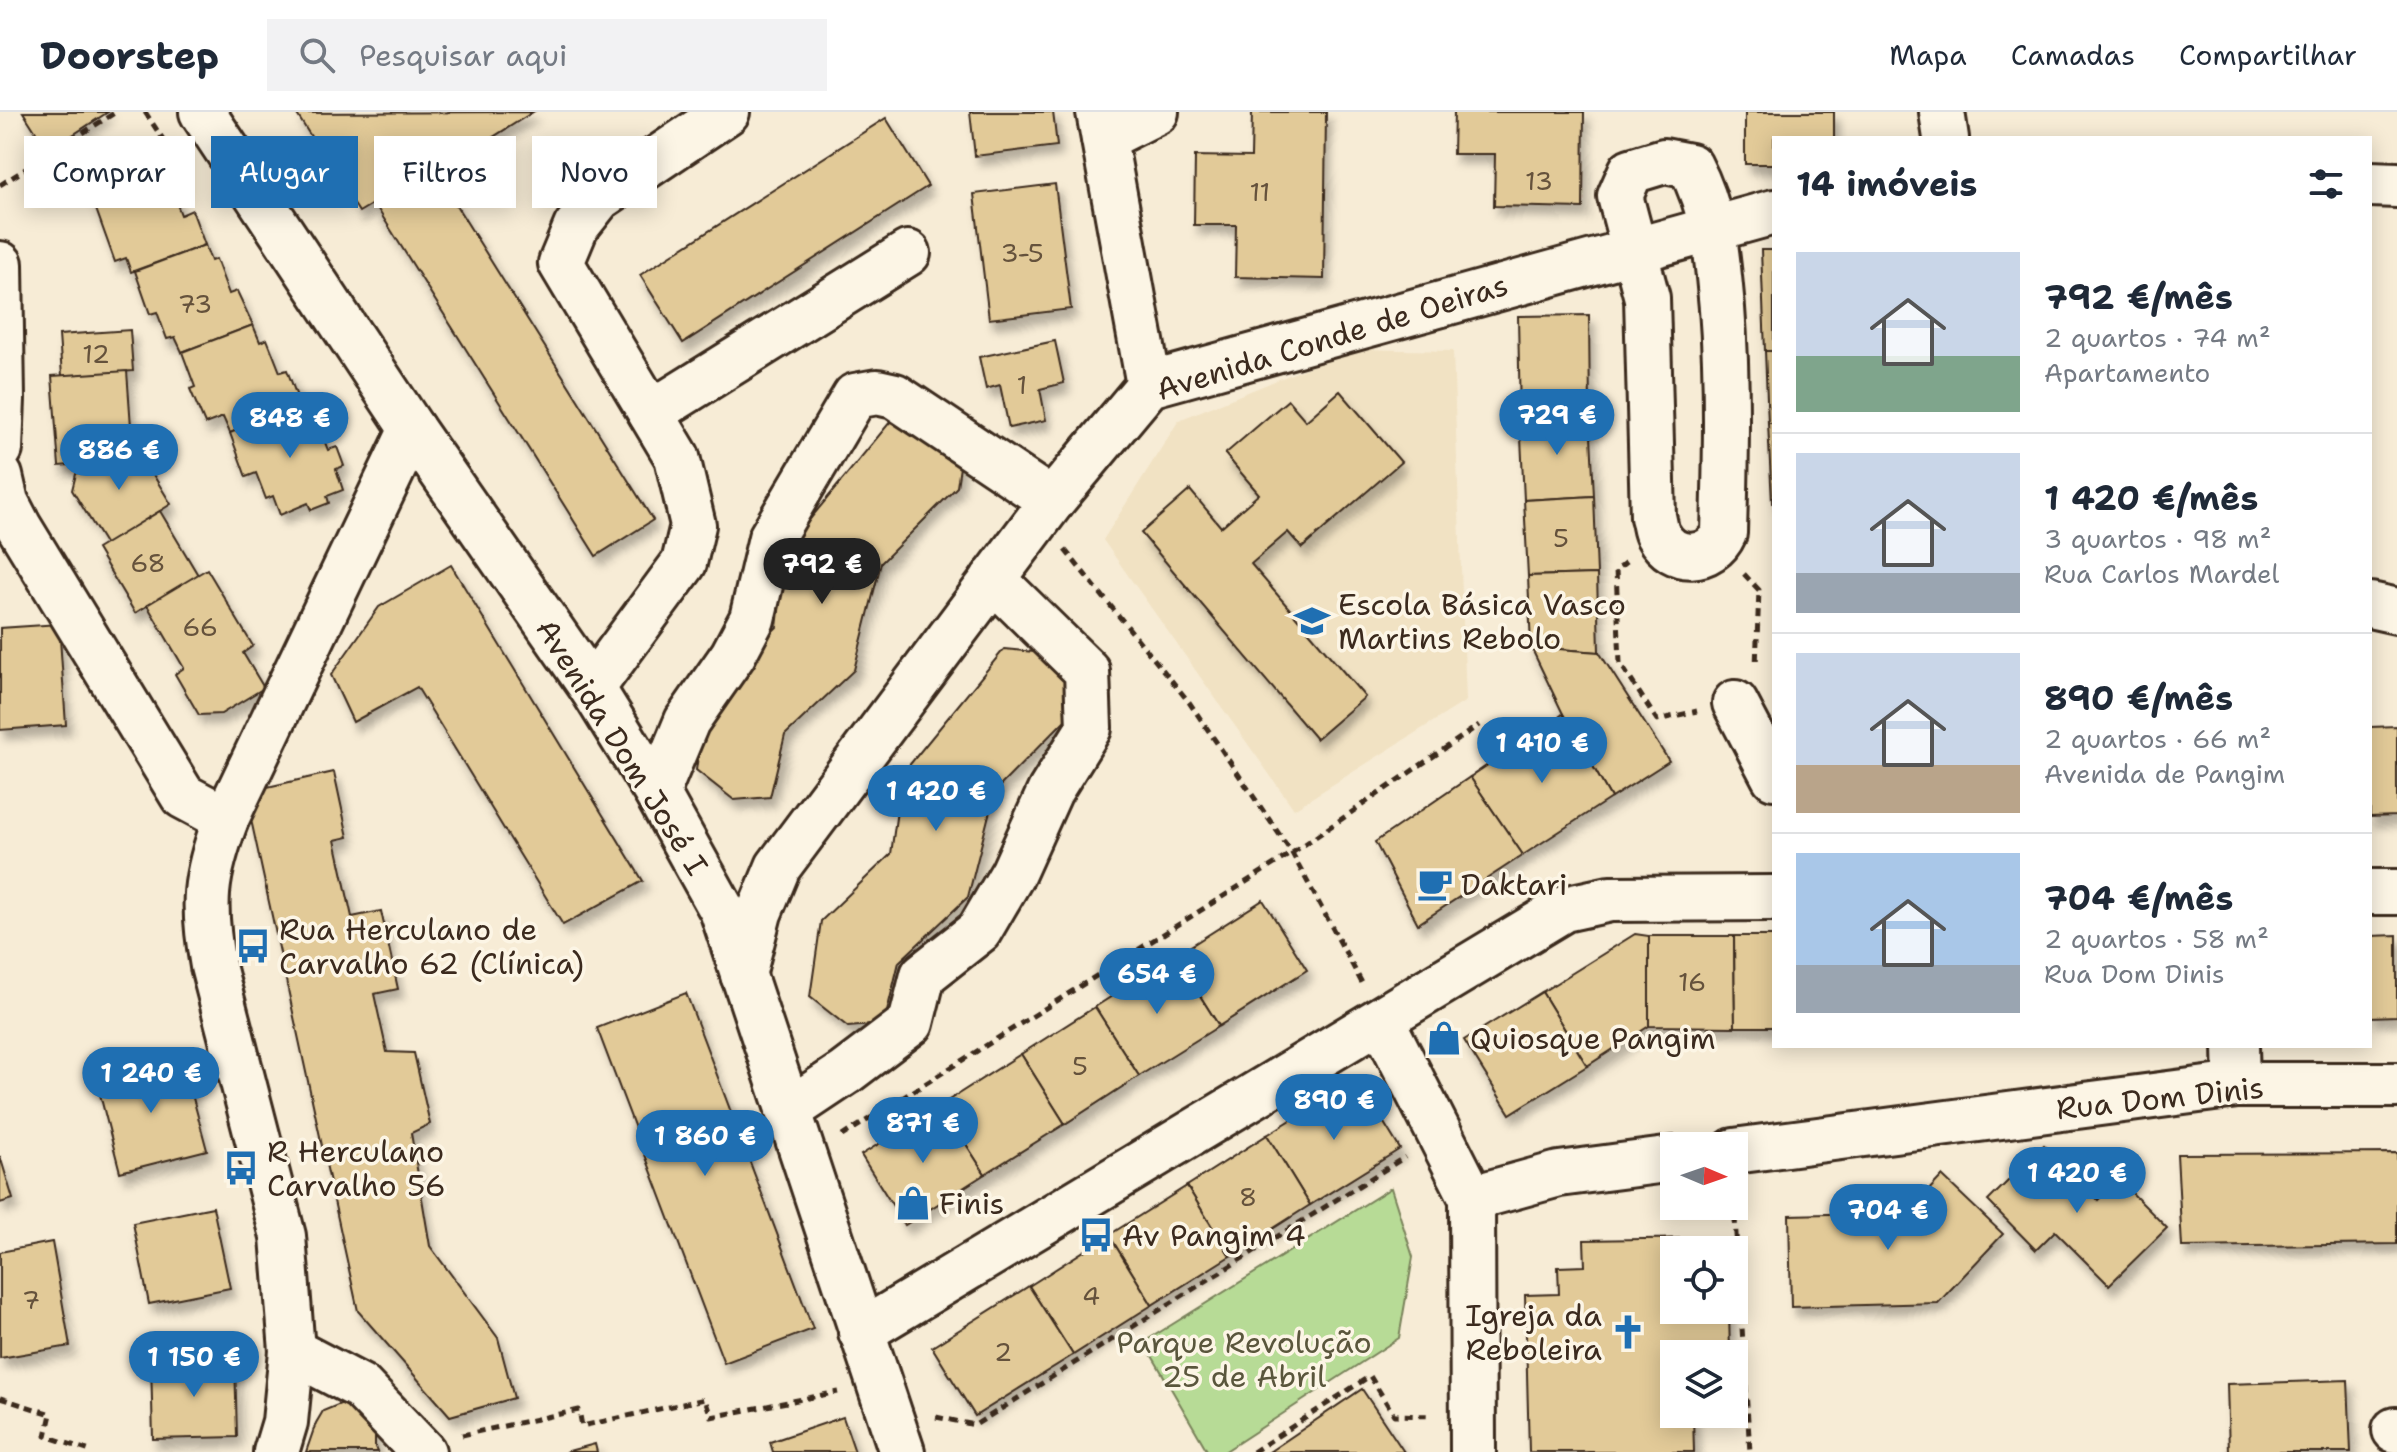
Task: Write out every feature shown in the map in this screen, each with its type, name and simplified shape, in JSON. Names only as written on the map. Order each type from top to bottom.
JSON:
[{"type":"street","name":"Avenida Dom José I","points":[[202,112],[412,429],[592,688],[657,793],[722,910],[902,1452]]},
{"type":"street","points":[[592,688],[684,563],[693,525],[677,457],[561,263],[576,227],[599,198],[727,112]]},
{"type":"street","points":[[1149,385],[1101,125],[1156,112]]},
{"type":"street","points":[[1942,112],[1946,136]]},
{"type":"street","points":[[1664,161],[1690,166],[1704,194],[1713,228],[1727,369],[1724,533],[1718,547],[1700,556],[1675,553],[1658,536],[1653,517],[1647,298],[1620,196],[1631,171],[1664,161]]},
{"type":"street","points":[[2372,184],[2397,185]]},
{"type":"street","name":"Avenida Conde de Oeiras","points":[[743,975],[759,913],[778,867],[1045,510],[1149,385],[1772,213]]},
{"type":"street","points":[[651,413],[908,253]]},
{"type":"street","points":[[0,264],[0,449]]},
{"type":"street","points":[[657,793],[687,721],[733,655],[752,619],[771,538],[855,396],[877,392],[895,396],[1045,510]]},
{"type":"street","points":[[276,1452],[285,1422],[292,1351],[283,1236],[213,966],[205,920],[205,887],[226,819],[412,429]]},
{"type":"street","points":[[0,476],[10,532],[183,796],[226,819]]},
{"type":"street","points":[[788,1111],[911,1023],[923,975],[979,931],[1013,873],[1050,791],[1089,728],[1087,671],[993,579]]},
{"type":"street","points":[[2372,605],[2397,611]]},
{"type":"street","points":[[1745,686],[1772,771]]},
{"type":"street","points":[[704,878],[778,867]]},
{"type":"street","points":[[2372,892],[2397,892]]},
{"type":"street","points":[[861,1332],[1564,909],[1610,899],[1772,898]]},
{"type":"street","points":[[1382,1021],[1472,1198],[1473,1434]]},
{"type":"street","name":"Rua Dom Dinis","points":[[1748,1149],[2236,1065],[2397,1085]]},
{"type":"street","points":[[1472,1198],[1559,1174],[1660,1161]]},
{"type":"street","points":[[292,1351],[361,1387],[420,1448]]},
{"type":"path","points":[[0,185],[116,112]]},
{"type":"path","points":[[1045,510],[1189,702],[1292,853],[1382,1021]]},
{"type":"path","points":[[1616,570],[1620,663],[1657,720],[1745,686],[1759,590]]},
{"type":"path","points":[[838,1139],[1292,853],[1479,725]]},
{"type":"path","points":[[930,1416],[975,1425],[1439,1135]]},
{"type":"path","points":[[1735,1220],[1750,1452]]},
{"type":"path","points":[[1253,1452],[1370,1376],[1394,1415],[1473,1434]]},
{"type":"path","points":[[420,1448],[579,1410],[582,1426],[705,1399],[711,1417],[878,1384]]},
{"type":"path","points":[[0,1398],[51,1414],[46,1436],[93,1452]]},
{"type":"shaded area","name":"Escola Básica Vasco Martins Rebolo","points":[[1353,349],[1453,351],[1466,701],[1294,809],[1103,540],[1179,420]]},
{"type":"green space","name":"Parque Revolução 25 de Abril","points":[[1391,1188],[1413,1257],[1399,1338],[1224,1452],[1208,1452],[1144,1342]]},
{"type":"building","points":[[23,112],[108,112],[71,136],[38,136]]},
{"type":"building","points":[[533,112],[495,136],[374,136],[374,203],[359,212],[356,208],[358,136],[311,136],[296,113]]},
{"type":"building","points":[[970,112],[1053,112],[1057,146],[975,156]]},
{"type":"building","points":[[1252,112],[1326,112],[1324,279],[1235,277],[1236,225],[1194,225],[1195,156],[1251,157]]},
{"type":"building","points":[[1454,112],[1584,112],[1583,208],[1494,206],[1495,154],[1453,154]]},
{"type":"building","points":[[1745,112],[1834,112],[1834,136],[1772,136],[1772,164],[1745,164]]},
{"type":"building","points":[[886,118],[928,186],[683,343],[640,275]]},
{"type":"building","points":[[1055,184],[1071,309],[989,319],[974,194]]},
{"type":"building","points":[[96,208],[178,208],[181,215],[192,210],[205,245],[131,272],[126,258],[115,262]]},
{"type":"building","points":[[377,208],[458,208],[653,520],[596,556]]},
{"type":"building","points":[[205,245],[211,261],[216,259],[229,294],[237,291],[253,325],[182,352],[175,337],[167,339],[157,312],[150,314],[135,271]]},
{"type":"building","points":[[1761,250],[1772,250],[1772,351],[1765,351]]},
{"type":"building","points":[[1589,315],[1590,416],[1520,417],[1518,316]]},
{"type":"building","points":[[253,325],[260,342],[267,339],[280,372],[287,370],[300,405],[230,433],[223,417],[205,424],[190,389],[195,387],[182,352]]},
{"type":"building","points":[[130,330],[133,371],[62,376],[59,335]]},
{"type":"building","points":[[1055,341],[1064,383],[1040,389],[1046,420],[1009,428],[1000,385],[986,389],[979,357]]},
{"type":"building","points":[[1765,351],[1772,351],[1772,423],[1768,423]]},
{"type":"building","points":[[127,371],[132,440],[93,463],[59,466],[52,376]]},
{"type":"building","points":[[1340,391],[1401,462],[1302,548],[1288,532],[1251,564],[1365,697],[1316,739],[1141,533],[1190,490],[1221,527],[1259,494],[1225,454],[1288,400],[1306,421]]},
{"type":"building","points":[[300,405],[308,423],[316,420],[328,450],[337,447],[344,466],[336,469],[343,490],[327,496],[329,503],[311,510],[308,503],[280,515],[273,496],[266,499],[256,473],[246,477],[230,433]]},
{"type":"building","points":[[1590,416],[1594,496],[1524,500],[1520,417]]},
{"type":"building","points":[[890,422],[930,426],[961,460],[957,487],[881,563],[854,670],[785,735],[770,797],[734,800],[696,770],[707,694],[777,627],[787,547]]},
{"type":"building","points":[[1768,423],[1772,423],[1772,503]]},
{"type":"building","points":[[132,440],[171,504],[106,545],[72,490],[76,474]]},
{"type":"building","points":[[1594,496],[1597,574],[1528,576],[1524,500]]},
{"type":"building","points":[[160,511],[198,575],[135,613],[97,549]]},
{"type":"building","points":[[451,565],[643,881],[563,925],[417,687],[353,722],[331,675],[379,607]]},
{"type":"building","points":[[207,569],[253,646],[243,653],[264,688],[221,714],[199,715],[175,674],[184,668],[147,605]]},
{"type":"building","points":[[1597,574],[1599,652],[1531,647],[1528,576]]},
{"type":"building","points":[[59,624],[66,725],[0,730],[0,628]]},
{"type":"building","points":[[1531,647],[1599,652],[1669,761],[1611,798],[1563,714]]},
{"type":"building","points":[[1004,649],[1044,653],[1075,688],[1071,714],[995,791],[968,897],[899,962],[884,1024],[848,1027],[810,997],[821,921],[891,854],[902,774]]},
{"type":"building","points":[[1563,714],[1611,798],[1523,855],[1470,777]]},
{"type":"building","points":[[2397,726],[2397,816],[2372,817],[2372,727]]},
{"type":"building","points":[[334,772],[348,837],[335,840],[352,917],[381,911],[398,989],[374,994],[387,1052],[414,1053],[430,1124],[411,1133],[430,1246],[498,1338],[514,1398],[450,1416],[358,1311],[245,792]]},
{"type":"building","points":[[1470,777],[1523,855],[1418,924],[1375,842]]},
{"type":"building","points":[[1263,900],[1307,970],[1219,1026],[1175,956]]},
{"type":"building","points":[[1635,934],[1649,936],[1649,1026],[1587,1066],[1542,992]]},
{"type":"building","points":[[2397,935],[2397,1016],[2372,1017],[2372,936]]},
{"type":"building","points":[[1649,936],[1734,936],[1735,1027],[1649,1026]]},
{"type":"building","points":[[1734,936],[1772,936],[1772,1027],[1735,1027]]},
{"type":"building","points":[[1175,956],[1219,1026],[1139,1076],[1095,1007]]},
{"type":"building","points":[[1542,992],[1587,1066],[1510,1114],[1464,1040]]},
{"type":"building","points":[[686,993],[813,1329],[724,1363],[597,1028]]},
{"type":"building","points":[[1095,1007],[1139,1076],[1065,1124],[1021,1054]]},
{"type":"building","points":[[1021,1054],[1065,1124],[985,1174],[941,1105]]},
{"type":"building","points":[[182,1057],[207,1150],[120,1172],[96,1079]]},
{"type":"building","points":[[1357,1079],[1400,1149],[1310,1205],[1267,1135]]},
{"type":"building","points":[[941,1105],[985,1174],[905,1225],[861,1155]]},
{"type":"building","points":[[1267,1135],[1310,1205],[1230,1256],[1187,1186]]},
{"type":"building","points":[[2044,1145],[2098,1200],[2118,1179],[2167,1228],[2109,1285],[2055,1231],[2036,1250],[1988,1201]]},
{"type":"building","points":[[2397,1153],[2397,1244],[2182,1247],[2177,1154]]},
{"type":"building","points":[[0,1156],[13,1199],[0,1203]]},
{"type":"building","points":[[1942,1176],[2003,1234],[1938,1303],[1791,1307],[1789,1215],[1908,1212]]},
{"type":"building","points":[[1187,1186],[1230,1256],[1152,1305],[1109,1235]]},
{"type":"building","points":[[213,1207],[230,1288],[149,1304],[133,1223]]},
{"type":"building","points":[[1109,1235],[1152,1305],[1073,1355],[1029,1286]]},
{"type":"building","name":"Igreja da Reboleira","points":[[1660,1239],[1660,1324],[1729,1324],[1730,1340],[1660,1340],[1660,1428],[1693,1428],[1694,1452],[1529,1452],[1525,1295],[1559,1294],[1558,1267],[1585,1266],[1584,1240]]},
{"type":"building","points":[[52,1242],[70,1346],[0,1358],[0,1252]]},
{"type":"building","points":[[1029,1286],[1073,1355],[975,1416],[932,1347]]},
{"type":"building","points":[[235,1359],[237,1437],[153,1439],[151,1362]]},
{"type":"building","points":[[2348,1380],[2351,1452],[2229,1452],[2227,1384]]},
{"type":"building","points":[[1362,1389],[1404,1452],[1269,1452]]},
{"type":"building","points":[[345,1402],[375,1430],[377,1452],[306,1452],[323,1411]]},
{"type":"building","points":[[843,1417],[855,1452],[773,1452],[770,1442]]},
{"type":"building","points":[[595,1444],[597,1452],[565,1452]]},
{"type":"place","name":"Escola Básica Vasco Martins Rebolo","points":[[1312,621]]},
{"type":"place","name":"Daktari","points":[[1435,884]]},
{"type":"place","name":"Rua Herculano de Carvalho 62 (Clínica)","points":[[253,946]]},
{"type":"place","name":"Quiosque Pangim","points":[[1444,1038]]},
{"type":"place","name":"R Herculano Carvalho 56","points":[[241,1168]]},
{"type":"place","name":"Finis","points":[[913,1203]]},
{"type":"place","name":"Av Pangim 4","points":[[1096,1235]]},
{"type":"place","name":"Igreja da Reboleira","points":[[1628,1332]]}]
